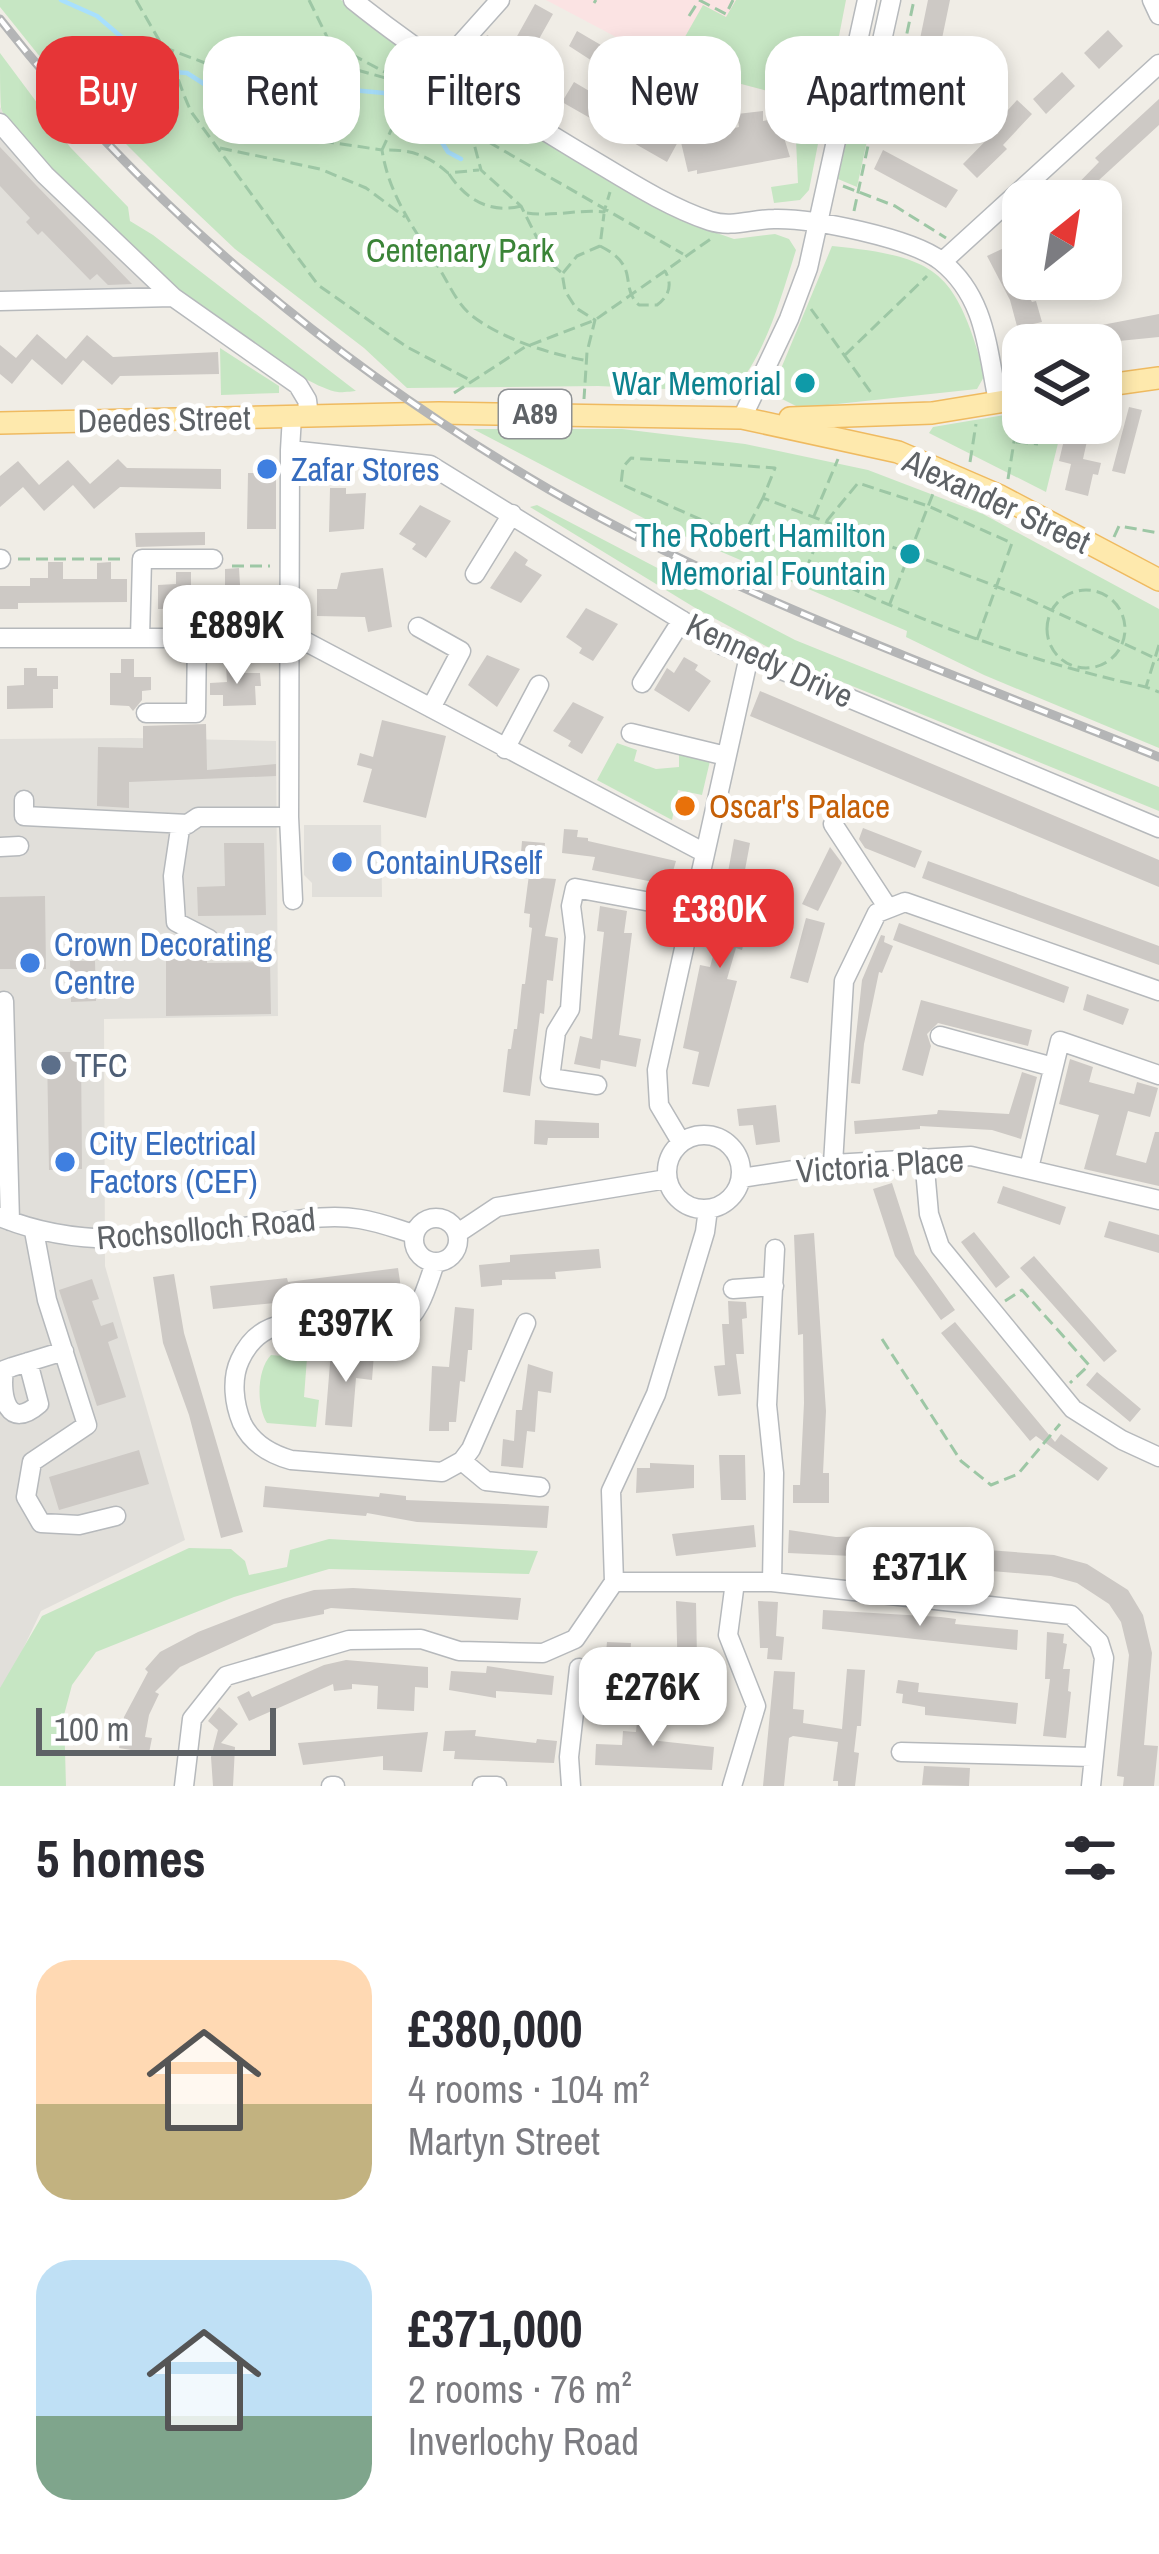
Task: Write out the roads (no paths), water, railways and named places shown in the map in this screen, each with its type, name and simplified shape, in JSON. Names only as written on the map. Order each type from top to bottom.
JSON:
[{"type":"main road","points":[[1122,383],[1159,378]]},
{"type":"main road","points":[[742,418],[888,416],[1002,401]]},
{"type":"main road","points":[[898,452],[910,426],[932,413]]},
{"type":"main road","name":"Alexander Street","points":[[310,415],[742,418],[898,452],[1005,498],[1159,580]]},
{"type":"main road","name":"Deedes Street","points":[[0,423],[310,415]]},
{"type":"street","points":[[353,0],[400,36]]},
{"type":"street","points":[[468,36],[500,0]]},
{"type":"street","points":[[742,418],[800,293],[867,0]]},
{"type":"street","points":[[861,28],[884,35],[891,0]]},
{"type":"street","points":[[1152,0],[1159,15]]},
{"type":"street","points":[[942,262],[1159,64]]},
{"type":"street","points":[[0,123],[45,175],[173,297],[298,385],[307,400],[310,415],[290,450],[293,900]]},
{"type":"street","points":[[564,142],[707,220],[818,224],[911,247],[942,262],[968,288],[1002,386]]},
{"type":"street","points":[[0,302],[173,297]]},
{"type":"street","name":"Kennedy Drive","points":[[290,450],[430,465],[749,656],[1159,828]]},
{"type":"street","points":[[475,574],[512,514]]},
{"type":"street","points":[[140,638],[142,560],[212,559]]},
{"type":"street","points":[[642,683],[682,620]]},
{"type":"street","points":[[418,628],[461,650],[431,708]]},
{"type":"street","points":[[0,638],[288,635],[308,641],[705,853]]},
{"type":"street","points":[[146,713],[196,713],[197,636]]},
{"type":"street","points":[[682,1142],[659,1105],[657,1070],[749,656]]},
{"type":"street","points":[[505,748],[539,686]]},
{"type":"street","points":[[632,734],[726,756]]},
{"type":"street","points":[[24,800],[24,816],[188,824]]},
{"type":"street","points":[[209,939],[176,922],[173,876],[180,830],[198,818],[289,817]]},
{"type":"street","points":[[833,824],[888,908]]},
{"type":"street","points":[[597,1085],[550,1078],[556,1031],[570,1009],[575,888],[694,910]]},
{"type":"street","points":[[833,1164],[844,981],[877,913],[905,902],[1159,991]]},
{"type":"street","points":[[4,1001],[5,1219]]},
{"type":"street","points":[[940,1036],[1053,1067]]},
{"type":"street","points":[[1029,1168],[1060,1041],[1159,1075]]},
{"type":"street","points":[[705,1134],[729,1143],[741,1165],[741,1178],[730,1199],[708,1209],[686,1205],[678,1198],[668,1179],[669,1159],[682,1142],[705,1134]]},
{"type":"street","name":"Victoria Place","points":[[741,1178],[833,1164],[971,1156],[1159,1200]]},
{"type":"street","points":[[923,1158],[929,1214],[940,1246],[991,1311],[1073,1409],[1122,1440],[1159,1456]]},
{"type":"street","points":[[526,1324],[479,1433],[462,1461],[442,1472],[274,1455],[253,1441],[236,1403],[237,1365],[248,1346],[266,1332],[288,1324],[376,1331],[400,1326],[418,1308],[435,1263],[456,1252],[458,1233],[497,1207],[668,1179]]},
{"type":"street","points":[[184,1786],[192,1719],[226,1676],[349,1640],[421,1639],[459,1651],[543,1654],[575,1639],[614,1582],[611,1491],[656,1394],[708,1209]]},
{"type":"street","name":"Rochsolloch Road","points":[[5,1219],[58,1237],[135,1239],[326,1217],[358,1219],[414,1234],[424,1221],[434,1218],[447,1220],[458,1233]]},
{"type":"street","points":[[34,1231],[47,1300],[87,1425],[32,1462],[26,1497],[41,1523],[79,1526],[116,1516]]},
{"type":"street","points":[[414,1234],[420,1256],[435,1263]]},
{"type":"street","points":[[772,1582],[773,1473],[767,1405],[775,1250]]},
{"type":"street","points":[[733,1289],[774,1286]]},
{"type":"street","points":[[28,1362],[64,1351]]},
{"type":"street","points":[[462,1461],[486,1481],[540,1486]]},
{"type":"street","points":[[614,1582],[772,1582],[1071,1615],[1100,1642],[1104,1658],[1091,1786]]},
{"type":"street","points":[[732,1786],[756,1706],[728,1635],[734,1582]]},
{"type":"street","points":[[571,1786],[569,1757],[579,1668]]},
{"type":"street","points":[[901,1752],[1092,1757]]},
{"type":"street","points":[[482,1786],[497,1786]]},
{"type":"waterway","points":[[61,0],[97,16],[161,71],[187,73],[229,100],[324,96],[352,90],[384,93],[428,120],[448,152],[461,159]]},
{"type":"railway","points":[[0,19],[58,89],[185,220],[323,338],[472,442],[622,529],[772,601],[1159,757]]},
{"type":"place","name":"War Memorial","points":[[805,383]]},
{"type":"place","name":"Zafar Stores","points":[[267,469]]},
{"type":"place","name":"The Robert Hamilton Memorial Fountain","points":[[910,554]]},
{"type":"place","name":"Oscar's Palace","points":[[685,806]]},
{"type":"place","name":"ContainURself","points":[[342,862]]},
{"type":"place","name":"Crown Decorating Centre","points":[[30,963]]},
{"type":"place","name":"TFC","points":[[51,1065]]},
{"type":"place","name":"City Electrical Factors (CEF)","points":[[65,1162]]},
{"type":"park label","name":"Centenary Park","points":[[460,250]]}]
